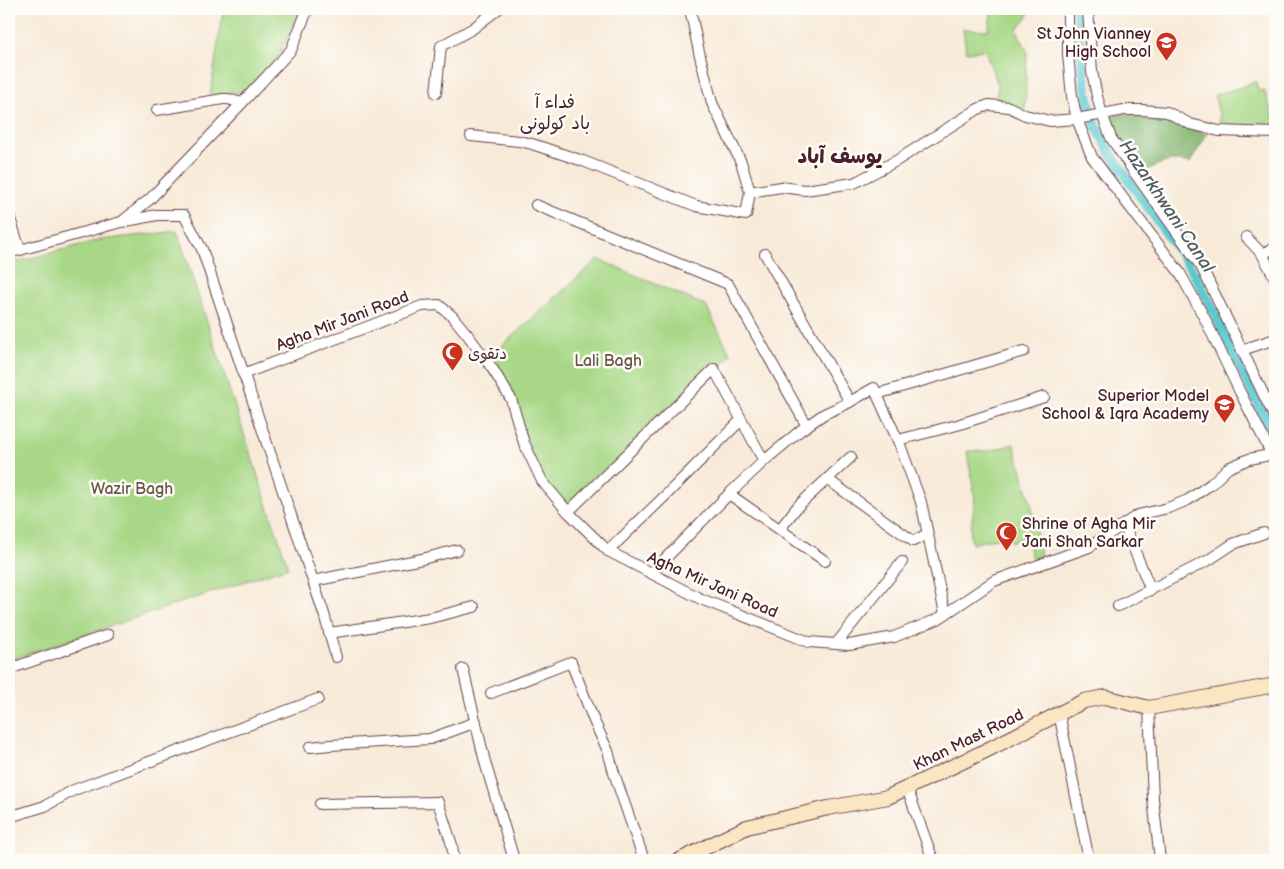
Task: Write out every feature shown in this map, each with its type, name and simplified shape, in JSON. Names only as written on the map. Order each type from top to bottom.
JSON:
[{"type":"main road","name":"Khan Mast Road","points":[[680,860],[747,827],[828,808],[888,797],[1084,701],[1105,697],[1148,708],[1275,686]]},
{"type":"street","points":[[121,222],[150,199],[291,50],[308,9]]},
{"type":"street","points":[[436,93],[441,46],[472,29],[498,9]]},
{"type":"street","points":[[471,136],[532,144],[583,161],[696,206],[746,215],[750,192],[741,162],[712,103],[690,9]]},
{"type":"street","points":[[1068,9],[1068,54],[1072,97],[1077,119],[1092,157],[1182,277],[1205,318],[1240,392],[1274,456]]},
{"type":"street","points":[[1088,9],[1092,72],[1102,114],[1111,138],[1201,266],[1275,416]]},
{"type":"street","points":[[156,110],[223,99],[242,103]]},
{"type":"street","points":[[750,192],[781,187],[805,190],[854,183],[896,161],[978,109],[989,105],[1009,107],[1025,116],[1050,121],[1077,119],[1124,110],[1167,112],[1190,124],[1218,131],[1275,134]]},
{"type":"street","points":[[536,205],[728,284],[807,426]]},
{"type":"street","points":[[9,215],[20,250]]},
{"type":"street","points":[[9,253],[121,222],[157,215],[184,215],[202,249],[313,581],[336,657]]},
{"type":"street","points":[[1246,237],[1262,254],[1275,278]]},
{"type":"street","points":[[1262,254],[1275,248]]},
{"type":"street","points":[[765,254],[850,402]]},
{"type":"street","name":"Agha Mir Jani Road","points":[[243,374],[422,306],[439,305],[452,316],[467,334],[492,368],[511,399],[524,443],[542,481],[568,512],[608,551],[701,599],[809,642],[849,645],[894,637],[938,619],[994,581],[1089,547],[1138,515],[1168,508],[1188,500],[1211,484],[1228,468],[1249,459],[1274,456]]},
{"type":"street","points":[[1242,350],[1275,339]]},
{"type":"street","points":[[877,394],[1024,351]]},
{"type":"street","points":[[568,512],[714,369],[764,461]]},
{"type":"street","points":[[651,573],[764,461],[824,414],[874,388],[898,440],[921,502],[945,614]]},
{"type":"street","points":[[898,440],[957,425],[1044,397]]},
{"type":"street","points":[[608,551],[741,420]]},
{"type":"street","points":[[780,529],[798,506],[851,457]]},
{"type":"street","points":[[827,479],[913,541],[928,534]]},
{"type":"street","points":[[729,494],[825,560]]},
{"type":"street","points":[[1124,525],[1151,590]]},
{"type":"street","points":[[1118,606],[1207,561],[1233,544],[1264,533]]},
{"type":"street","points":[[313,581],[457,550]]},
{"type":"street","points":[[836,644],[902,562]]},
{"type":"street","points":[[330,633],[430,618],[474,607]]},
{"type":"street","points":[[9,669],[108,635]]},
{"type":"street","points":[[491,693],[571,662],[608,751],[644,860]]},
{"type":"street","points":[[463,669],[485,762],[514,860]]},
{"type":"street","points":[[9,817],[45,806],[74,790],[318,699]]},
{"type":"street","points":[[1148,708],[1153,799],[1160,860]]},
{"type":"street","points":[[1059,714],[1089,860]]},
{"type":"street","points":[[310,747],[430,739],[476,722]]},
{"type":"street","points":[[907,788],[933,860]]},
{"type":"street","points":[[320,804],[438,802],[452,845],[454,860]]},
{"type":"green space","points":[[225,9],[301,9],[277,59],[251,91],[210,95],[222,17]]},
{"type":"green space","points":[[992,9],[1029,9],[1028,16],[1017,29],[1027,50],[1025,115],[994,106],[998,86],[985,50],[966,52],[963,29],[988,30]]},
{"type":"green space","points":[[1256,81],[1258,91],[1264,90],[1275,121],[1275,130],[1219,126],[1220,117],[1214,95]]},
{"type":"green space","points":[[1123,114],[1166,116],[1189,128],[1207,134],[1190,163],[1171,161],[1143,172],[1119,143],[1110,117]]},
{"type":"green space","name":"Wazir Bagh","points":[[177,231],[288,567],[9,660],[9,264],[99,240]]},
{"type":"green space","name":"Lali Bagh","points":[[598,259],[706,306],[731,355],[568,512],[542,481],[511,399],[486,360]]},
{"type":"green space","points":[[1014,444],[1031,503],[1042,564],[1034,567],[1026,537],[1011,542],[1009,535],[972,544],[970,534],[975,499],[967,451],[989,451]]},
{"type":"waterway","name":"Hazarkhwani Canal","points":[[1077,9],[1085,83],[1097,128],[1116,162],[1193,271],[1275,439]]},
{"type":"place","name":"St John Vianney High School","points":[[1167,61]]},
{"type":"place","name":"دتقوى","points":[[452,372]]},
{"type":"place","name":"Superior Model School & Iqra Academy","points":[[1225,423]]},
{"type":"place","name":"Shrine of Agha Mir Jani Shah Sarkar","points":[[1006,551]]},
{"type":"district","name":"فداء آ باد کولونی","points":[[555,112]]},
{"type":"district","name":"یوسف آباد","points":[[840,156]]}]
